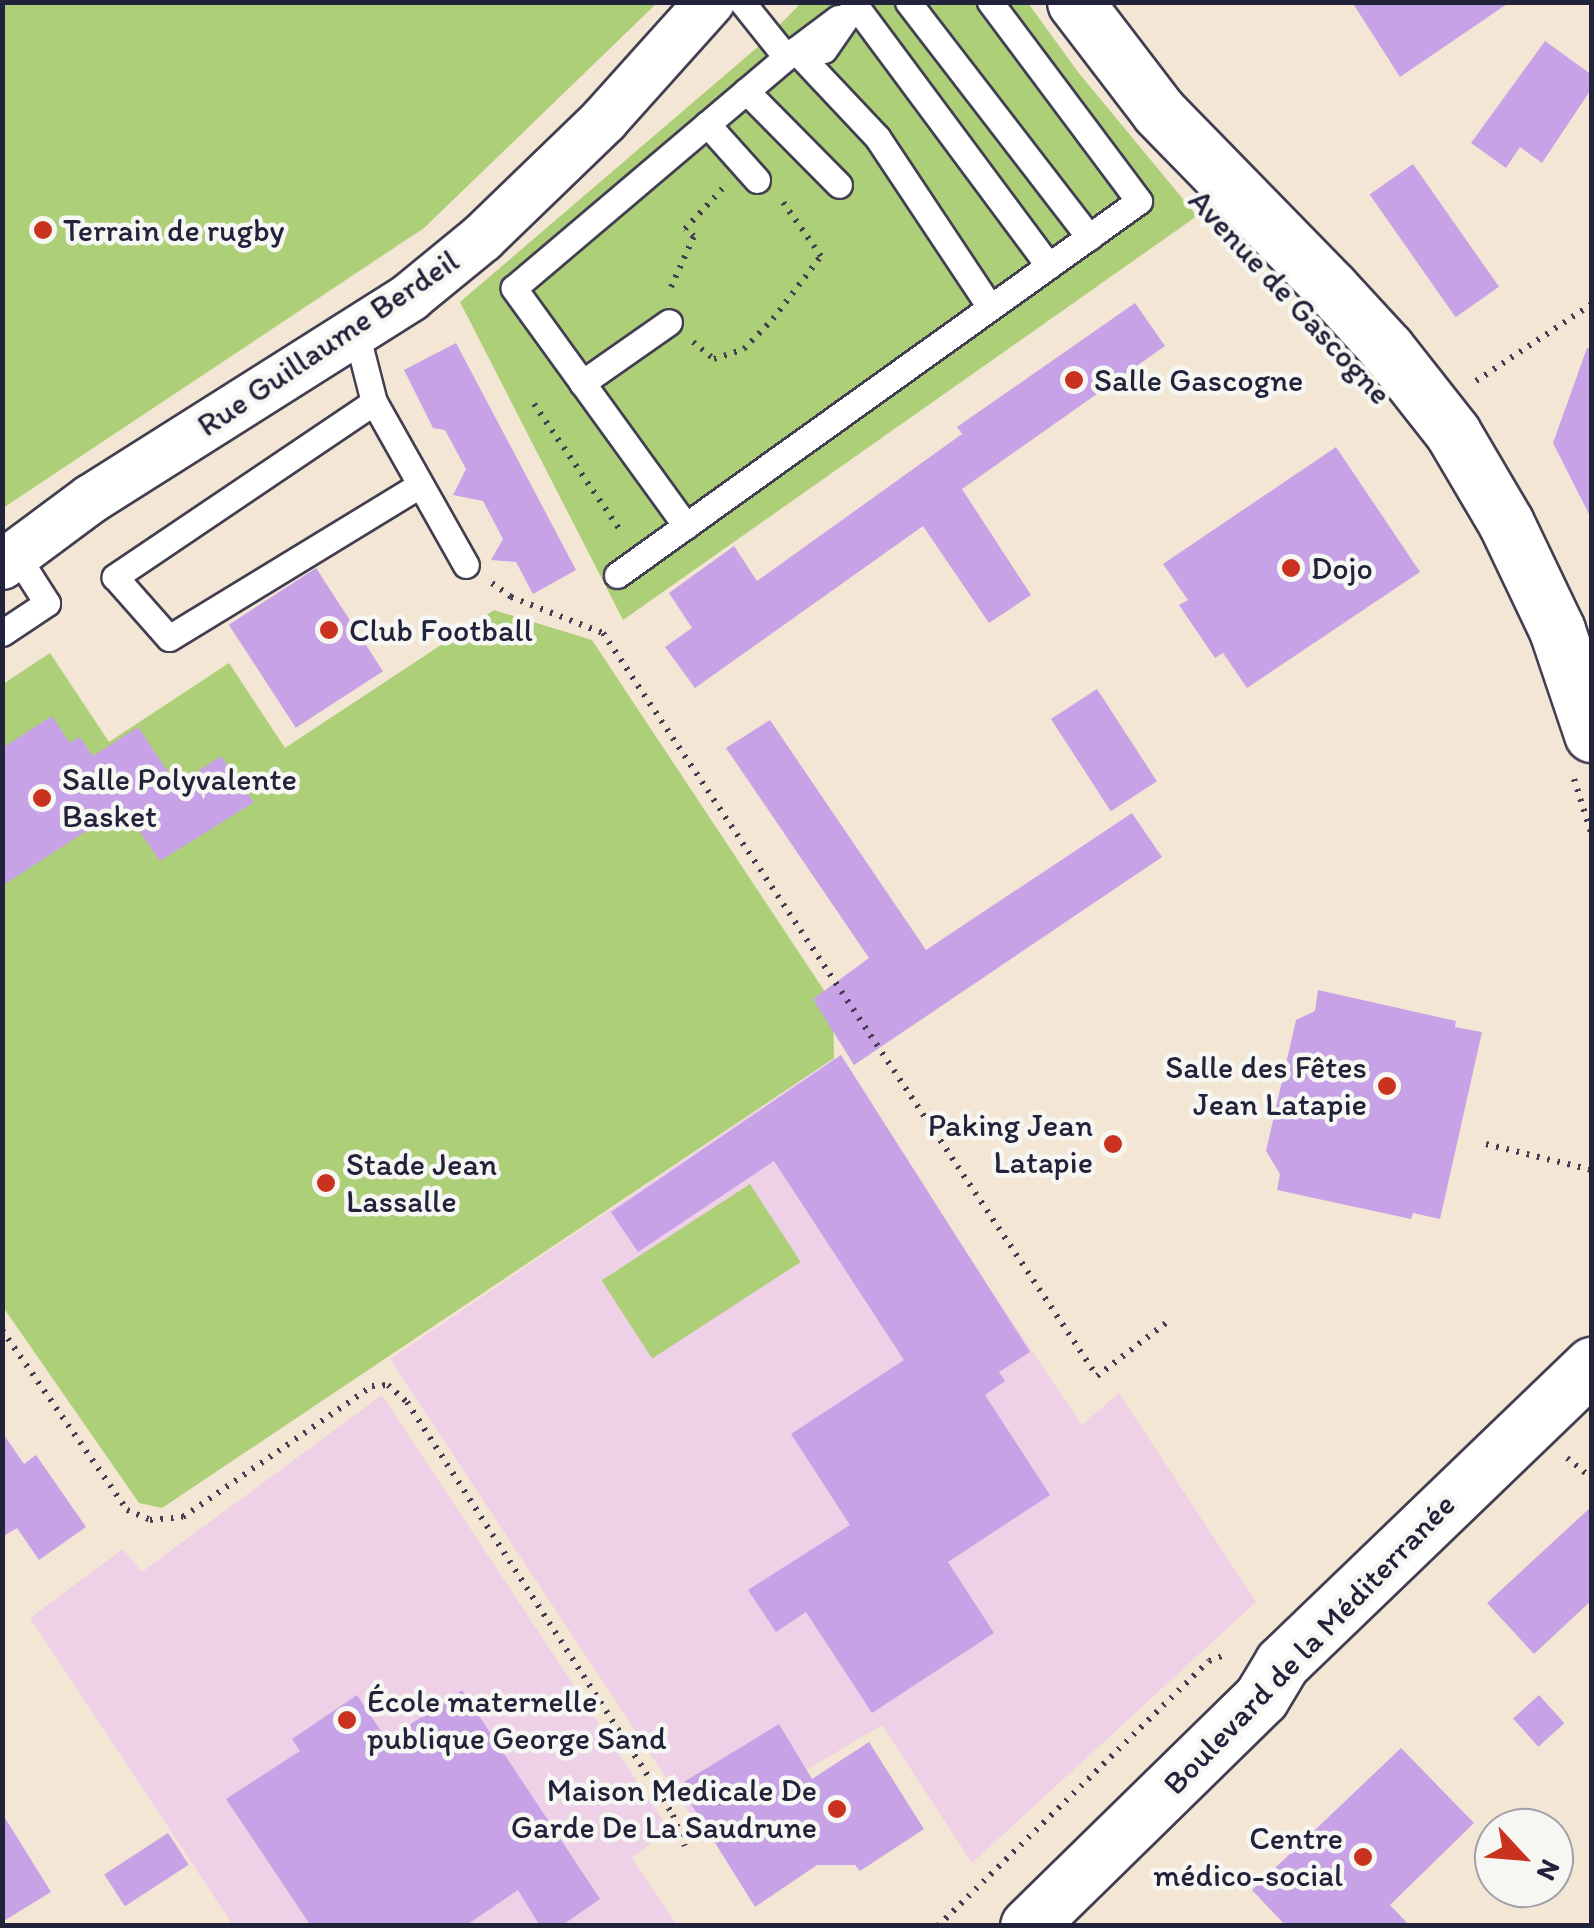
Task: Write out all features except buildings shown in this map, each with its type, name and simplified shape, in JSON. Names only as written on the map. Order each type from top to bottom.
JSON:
[{"type":"main road","name":"Avenue de Gascogne","points":[[1075,2],[1159,112],[1376,336],[1453,432],[1506,523],[1556,630],[1580,747]]},
{"type":"main road","name":"Boulevard de la Méditerranée","points":[[1028,1926],[1251,1709],[1282,1663],[1592,1364]]},
{"type":"street","name":"Rue Guillaume Berdeil","points":[[10,560],[91,499],[410,296],[482,238],[604,120],[710,2]]},
{"type":"lane","points":[[742,2],[877,138],[990,308]]},
{"type":"lane","points":[[908,2],[1089,237]]},
{"type":"lane","points":[[617,575],[1139,201],[990,2]]},
{"type":"lane","points":[[686,526],[514,288],[746,90],[857,4]]},
{"type":"lane","points":[[824,50],[857,4]]},
{"type":"lane","points":[[857,4],[1049,266]]},
{"type":"lane","points":[[746,90],[838,185]]},
{"type":"lane","points":[[707,124],[751,173]]},
{"type":"lane","points":[[582,383],[669,322]]},
{"type":"lane","points":[[356,332],[374,402],[466,565]]},
{"type":"lane","points":[[374,402],[115,577],[169,638],[420,485]]},
{"type":"lane","points":[[2,632],[47,603],[10,560]]},
{"type":"path","points":[[751,173],[777,194],[821,256],[773,319],[744,349],[714,359],[669,322],[668,294],[694,236],[685,229],[751,173]]},
{"type":"path","points":[[1470,384],[1592,304]]},
{"type":"path","points":[[534,404],[620,530]]},
{"type":"path","points":[[466,565],[511,597],[603,633],[1097,1376],[1167,1322]]},
{"type":"path","points":[[1580,747],[1592,836]]},
{"type":"path","points":[[1486,1144],[1592,1170]]},
{"type":"path","points":[[1592,1230],[1592,1275]]},
{"type":"path","points":[[2,1330],[127,1510],[150,1520],[183,1517],[372,1386],[388,1386],[407,1402],[673,1814],[685,1846]]},
{"type":"shaded area","points":[[834,1058],[1082,1425],[1119,1393],[1256,1602],[972,1863],[882,1725],[702,1832],[390,1359]]},
{"type":"shaded area","name":"École maternelle publique George Sand","points":[[382,1395],[664,1822],[662,1834],[632,1858],[677,1925],[233,1925],[30,1618],[123,1549],[142,1572]]},
{"type":"green space","points":[[3,2],[657,3],[424,228],[3,508]]},
{"type":"green space","points":[[801,3],[1028,3],[1078,72],[1197,216],[623,620],[460,302],[760,45]]},
{"type":"green space","name":"Stade Jean Lassalle","points":[[494,610],[592,640],[833,1004],[834,1058],[162,1508],[139,1503],[3,1307],[3,684],[50,653],[109,742],[229,663],[285,748]]},
{"type":"green space","points":[[750,1184],[801,1262],[652,1358],[602,1280]]},
{"type":"place","name":"Terrain de rugby","points":[[43,230]]},
{"type":"place","name":"Salle Gascogne","points":[[1074,380]]},
{"type":"place","name":"Dojo","points":[[1291,568]]},
{"type":"place","name":"Club Football","points":[[329,630]]},
{"type":"place","name":"Salle Polyvalente Basket","points":[[42,798]]},
{"type":"place","name":"Salle des Fêtes Jean Latapie","points":[[1387,1086]]},
{"type":"place","name":"Paking Jean Latapie","points":[[1113,1144]]},
{"type":"place","name":"Stade Jean Lassalle","points":[[326,1183]]},
{"type":"place","name":"École maternelle publique George Sand","points":[[347,1720]]},
{"type":"place","name":"Maison Medicale De Garde De La Saudrune","points":[[837,1809]]},
{"type":"place","name":"Centre médico-social","points":[[1363,1857]]}]
